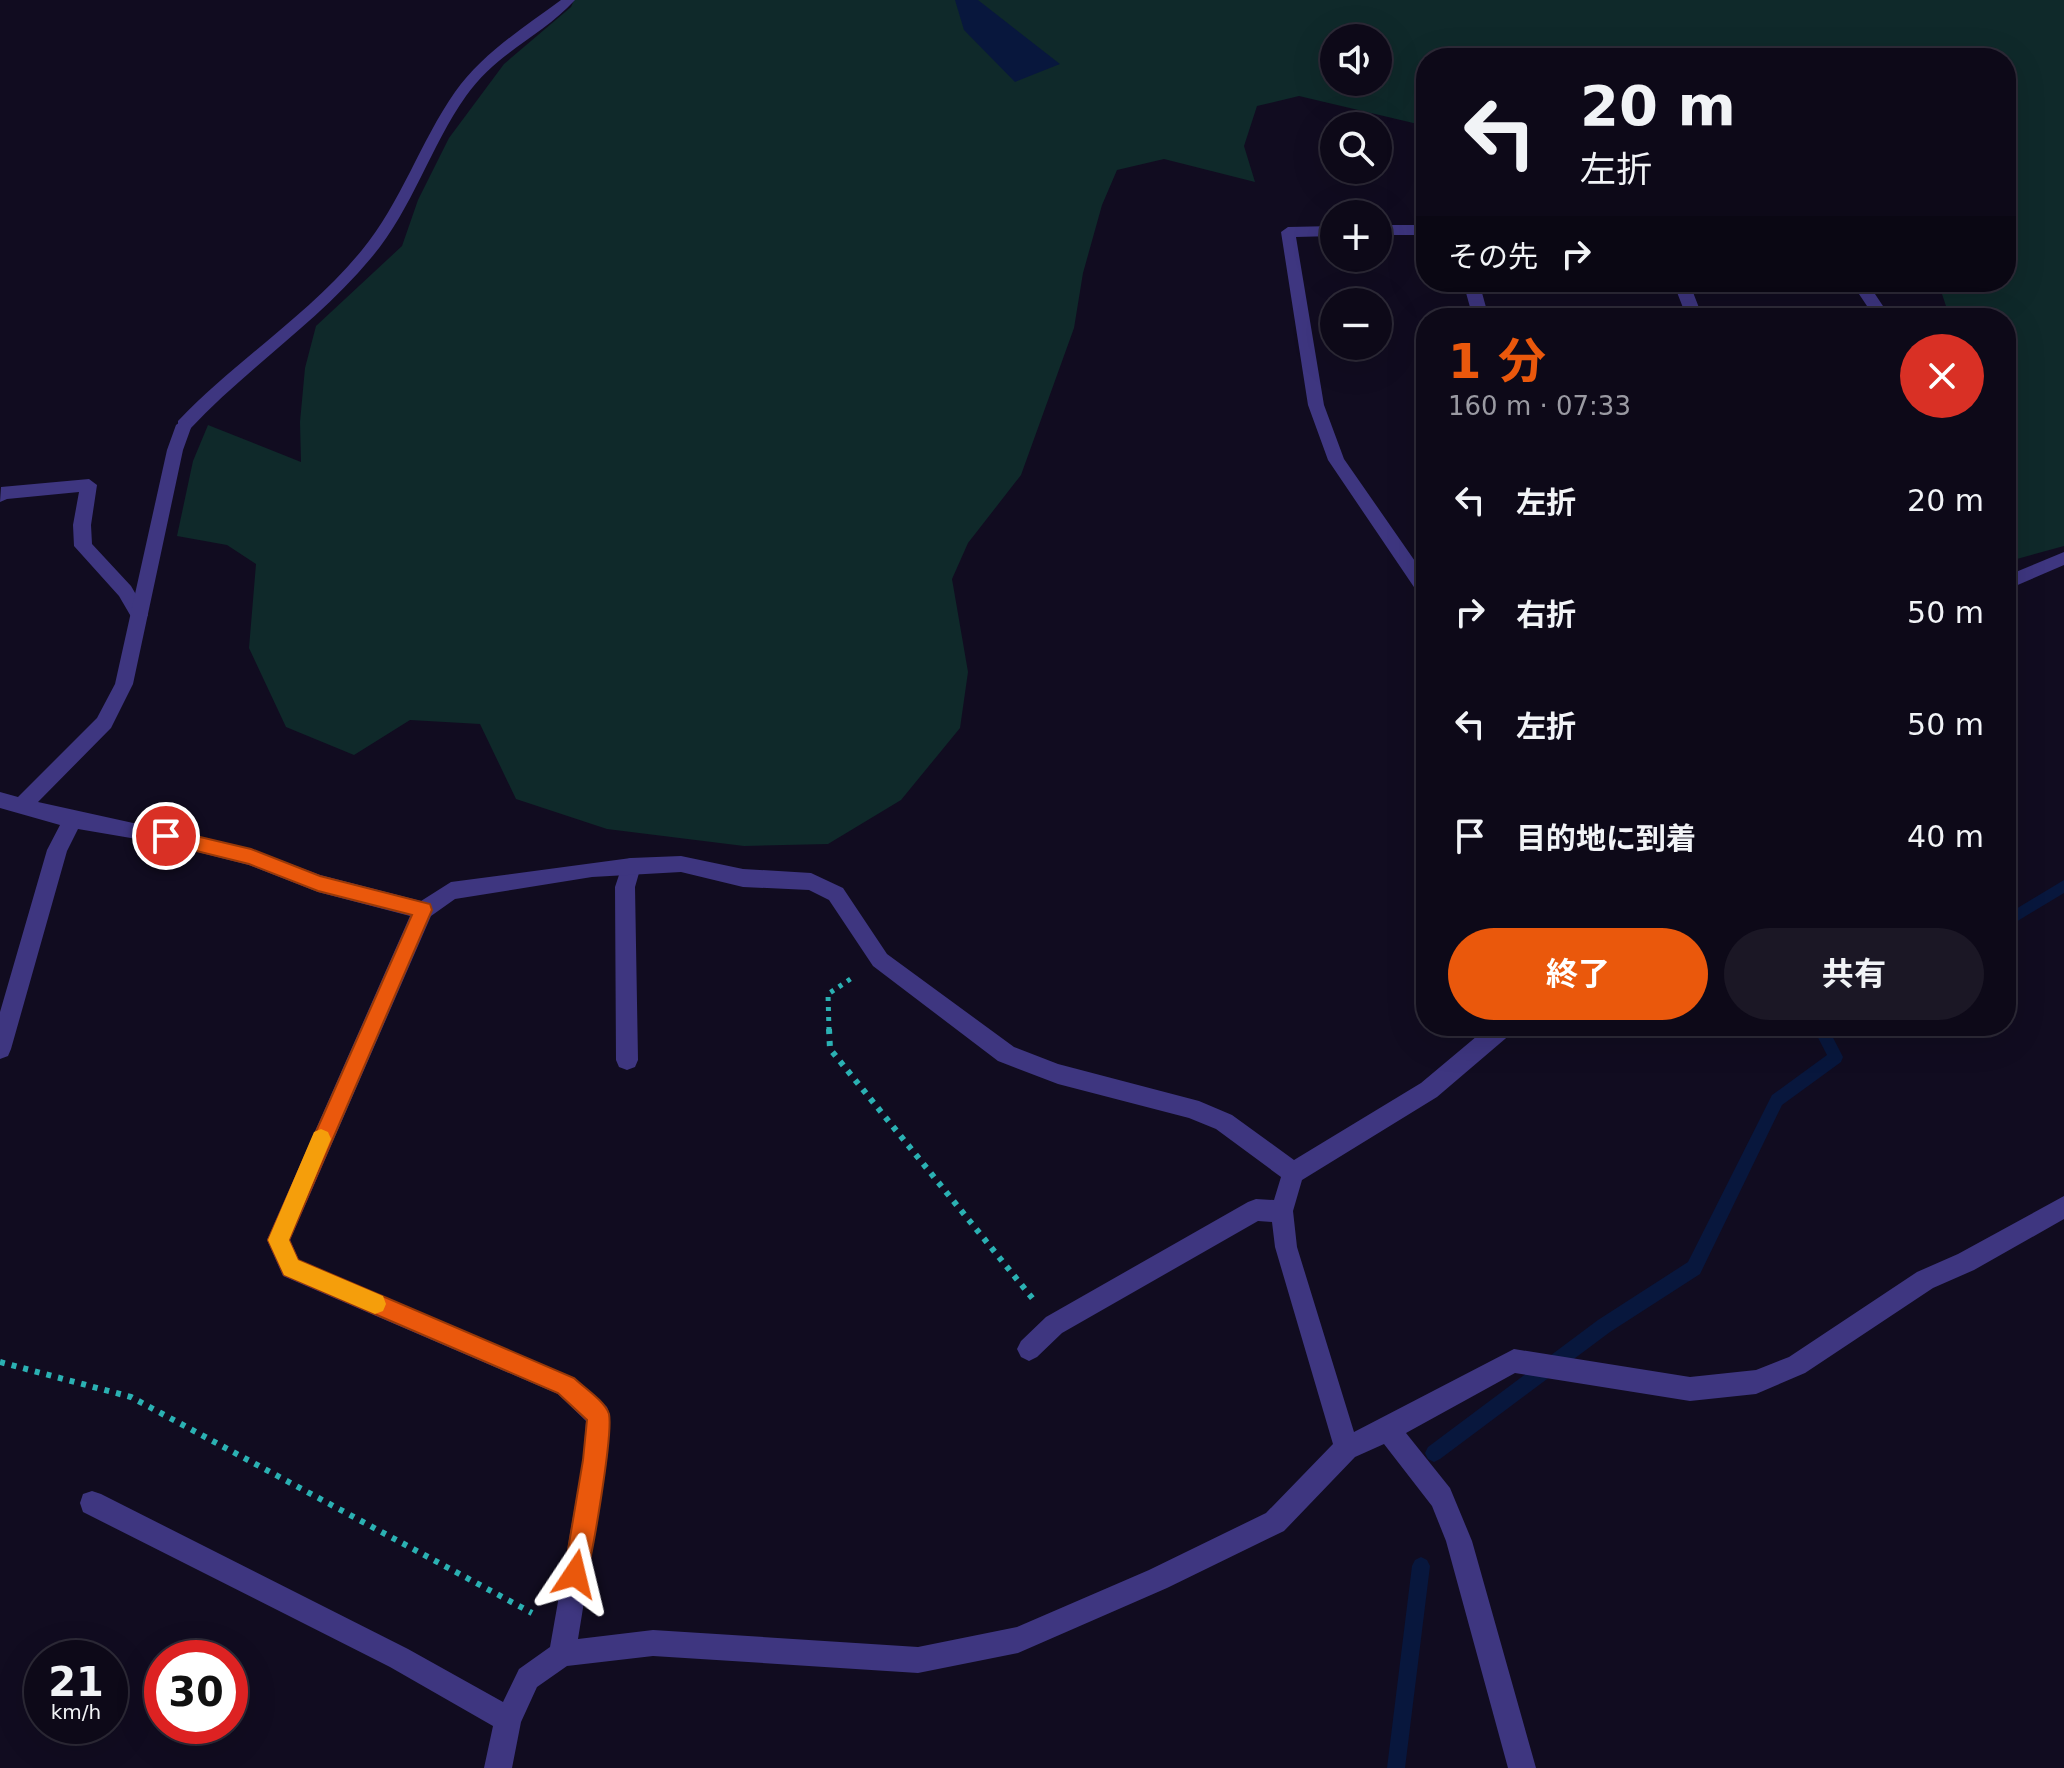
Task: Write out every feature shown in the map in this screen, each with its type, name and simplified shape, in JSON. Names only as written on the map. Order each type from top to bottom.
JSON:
[{"type":"street","points":[[22,806],[104,723],[124,684],[172,464],[184,425],[211,395],[324,297],[367,254],[400,207],[442,124],[478,72],[569,0]]},
{"type":"street","points":[[1392,230],[1416,230]]},
{"type":"street","points":[[1320,231],[1288,232],[1316,405],[1336,460],[1416,576]]},
{"type":"street","points":[[0,496],[1,493],[89,485],[82,525],[83,546],[125,591],[139,615]]},
{"type":"street","points":[[2016,579],[2064,558]]},
{"type":"street","points":[[0,800],[73,820],[166,836],[251,857],[318,883],[423,910]]},
{"type":"street","points":[[0,1049],[57,850],[73,820]]},
{"type":"street","points":[[498,1768],[508,1720],[528,1678],[564,1643],[595,1460],[598,1416],[566,1386],[291,1268],[278,1240],[423,910],[451,891],[631,866],[681,864],[743,878],[811,882],[836,894],[880,960],[1006,1054],[1058,1074],[1191,1108],[1224,1122],[1293,1173]]},
{"type":"street","points":[[627,1060],[625,887],[631,866]]},
{"type":"street","points":[[1346,1448],[1286,1247],[1282,1211],[1293,1173],[1429,1090],[1493,1036]]},
{"type":"street","points":[[564,1643],[653,1643],[918,1660],[1018,1640],[1158,1579],[1275,1522],[1346,1448],[1388,1430],[1417,1411],[1514,1361],[1690,1389],[1756,1382],[1797,1365],[1925,1280],[1966,1262],[2064,1207]]},
{"type":"street","points":[[1029,1349],[1054,1325],[1256,1210],[1282,1211]]},
{"type":"street","points":[[1388,1430],[1441,1497],[1459,1541],[1522,1768]]},
{"type":"street","points":[[92,1503],[399,1658],[508,1720]]},
{"type":"path","points":[[880,960],[828,994],[830,1049],[1054,1325]]},
{"type":"path","points":[[0,1362],[131,1397],[564,1643]]},
{"type":"green space","points":[[574,0],[2064,0],[2064,546],[2016,559],[2016,308],[1947,308],[1941,292],[2016,292],[2016,48],[1416,48],[1416,124],[1392,118],[1392,112],[1367,112],[1299,96],[1257,106],[1244,146],[1255,182],[1164,159],[1117,170],[1102,205],[1083,273],[1074,328],[1021,475],[968,543],[952,579],[968,672],[960,728],[901,800],[828,844],[744,846],[607,829],[516,799],[480,724],[410,720],[354,755],[286,727],[249,648],[256,564],[227,545],[177,536],[193,461],[208,425],[301,462],[300,422],[305,368],[316,326],[402,246],[418,200],[449,138],[504,64],[571,7]]},
{"type":"water","points":[[955,0],[978,0],[1060,64],[1015,82],[964,30]]},
{"type":"waterway","points":[[2016,916],[2064,886]]},
{"type":"waterway","points":[[1434,1453],[1604,1326],[1694,1268],[1777,1100],[1836,1057],[1824,1036]]},
{"type":"waterway","points":[[1396,1768],[1421,1566]]},
{"type":"slow traffic","points":[[321,1139],[278,1240],[291,1268],[375,1304]]},
{"type":"route","points":[[166,836],[251,857],[318,883],[423,910],[278,1240],[291,1268],[566,1386],[598,1416],[595,1460],[575,1574]]}]
